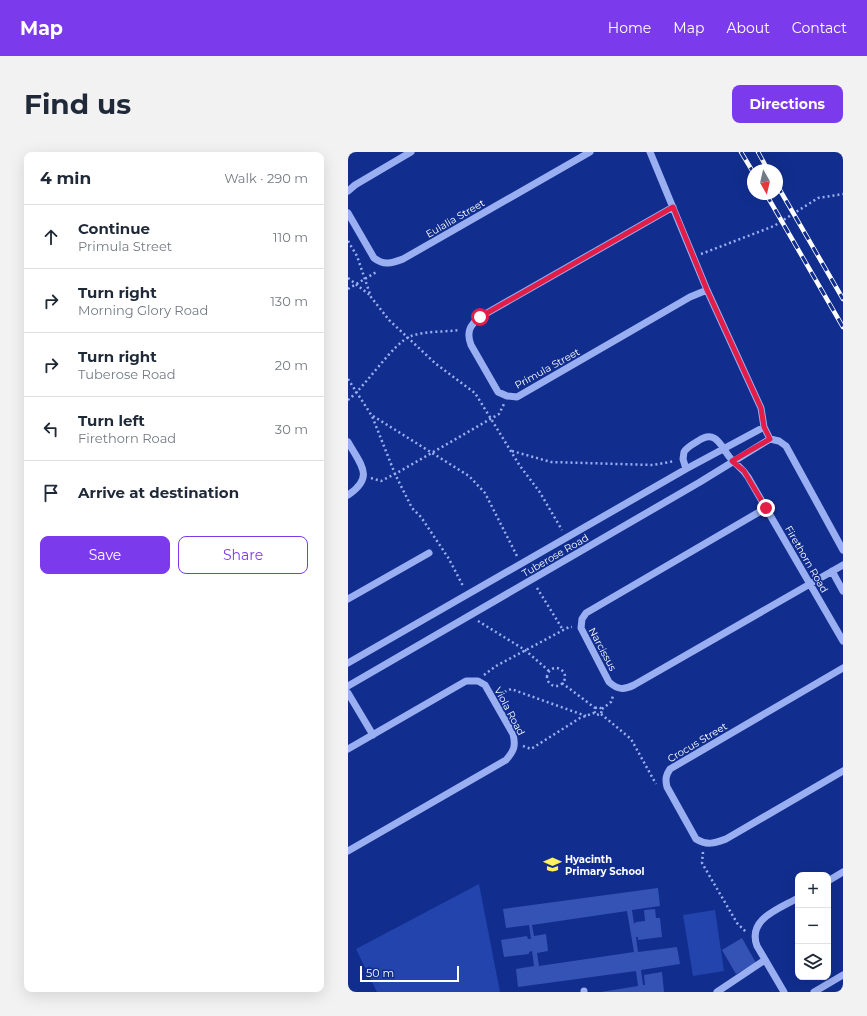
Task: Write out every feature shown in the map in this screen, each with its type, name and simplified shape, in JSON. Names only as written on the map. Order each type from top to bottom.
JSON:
[{"type":"street","points":[[348,191],[354,184],[411,152]]},
{"type":"street","name":"Eulalia Street","points":[[348,213],[374,258],[381,263],[392,263],[403,259],[590,152]]},
{"type":"street","points":[[650,152],[707,290],[761,408],[764,427],[770,439],[779,440],[786,446],[843,550]]},
{"type":"street","name":"Primula Street","points":[[673,207],[480,317],[472,323],[469,329],[468,337],[471,345],[498,392],[507,396],[517,397],[690,297],[707,290]]},
{"type":"street","name":"Tuberose Road","points":[[348,663],[686,469],[764,427]]},
{"type":"street","name":"Firethorn Road","points":[[683,459],[685,450],[703,438],[709,436],[714,438],[725,449],[732,461],[744,471],[843,642]]},
{"type":"street","name":"Tuberose Road","points":[[348,686],[700,482],[770,439]]},
{"type":"street","points":[[348,442],[362,466],[364,476],[360,487],[348,495]]},
{"type":"street","points":[[683,459],[686,469]]},
{"type":"street","name":"Narcissus","points":[[766,508],[586,613],[582,619],[581,628],[609,682],[616,688],[626,689],[843,565]]},
{"type":"street","points":[[348,599],[428,553]]},
{"type":"street","points":[[832,571],[843,591]]},
{"type":"street","name":"Crocus Street","points":[[843,668],[670,769],[666,776],[666,787],[696,839],[704,844],[713,844],[726,839],[843,771]]},
{"type":"street","name":"Viola Road","points":[[348,749],[466,681],[478,681],[485,685],[513,734],[516,743],[513,752],[506,760],[348,851]]},
{"type":"street","points":[[348,692],[373,735]]},
{"type":"street","points":[[831,879],[843,872]]},
{"type":"street","points":[[784,992],[754,938],[755,929],[761,921],[795,900]]},
{"type":"street","points":[[717,992],[765,960]]},
{"type":"street","points":[[814,992],[843,975]]},
{"type":"path","points":[[694,257],[774,226],[818,198],[843,194]]},
{"type":"path","points":[[348,241],[357,256],[371,297],[389,320],[409,337],[436,364],[475,393],[511,450],[540,491],[566,538]]},
{"type":"path","points":[[348,290],[378,273]]},
{"type":"path","points":[[348,278],[355,286],[371,297]]},
{"type":"path","points":[[348,400],[357,393],[399,344],[409,337],[450,331]]},
{"type":"path","points":[[348,379],[372,416],[395,474],[412,508],[421,517],[450,559],[464,584],[462,590]]},
{"type":"path","points":[[381,481],[500,414]]},
{"type":"path","points":[[372,416],[469,476],[485,493],[519,558]]},
{"type":"path","points":[[511,450],[551,462],[653,465],[683,459]]},
{"type":"path","points":[[536,586],[563,630]]},
{"type":"path","points":[[477,619],[480,623],[525,650],[549,671]]},
{"type":"path","points":[[496,666],[569,627]]},
{"type":"path","points":[[549,671],[556,668],[563,672],[564,675],[562,683]]},
{"type":"path","points":[[549,671],[547,678],[549,682],[555,686],[562,683]]},
{"type":"path","points":[[562,683],[595,708],[599,707],[602,709]]},
{"type":"path","points":[[492,697],[511,689],[586,716]]},
{"type":"path","points":[[601,714],[602,709],[611,702]]},
{"type":"path","points":[[594,713],[595,708]]},
{"type":"path","points":[[531,749],[580,718],[594,713],[599,715],[601,714],[631,739],[656,784]]},
{"type":"path","points":[[702,863],[737,923],[746,932]]},
{"type":"shaded area","points":[[479,884],[500,992],[377,992],[356,949]]},
{"type":"shaded area","points":[[715,910],[724,971],[693,976],[683,915]]},
{"type":"building","points":[[658,888],[660,906],[632,910],[634,924],[636,922],[645,921],[644,910],[655,909],[656,918],[660,918],[662,937],[638,940],[638,937],[636,937],[638,952],[677,947],[680,964],[641,970],[643,985],[645,985],[644,975],[662,972],[664,992],[601,992],[638,986],[636,971],[518,987],[516,969],[534,966],[532,951],[529,952],[529,954],[504,957],[501,940],[527,936],[528,939],[531,939],[529,925],[506,928],[503,909]],"holes":[[[627,911],[634,952],[539,966],[537,953],[548,951],[546,934],[534,936],[532,925]]]},
{"type":"building","points":[[742,938],[756,963],[736,974],[722,950]]},
{"type":"railway","points":[[741,152],[748,164]]},
{"type":"railway","points":[[758,152],[765,164]]},
{"type":"railway","points":[[783,195],[843,299]]},
{"type":"railway","points":[[769,200],[843,327]]},
{"type":"place","name":"Hyacinth Primary School","points":[[552,865]]},
{"type":"route","points":[[480,317],[653,217],[673,207],[707,290],[761,408],[764,427],[770,439],[732,461],[741,466],[758,492],[766,508]]}]
